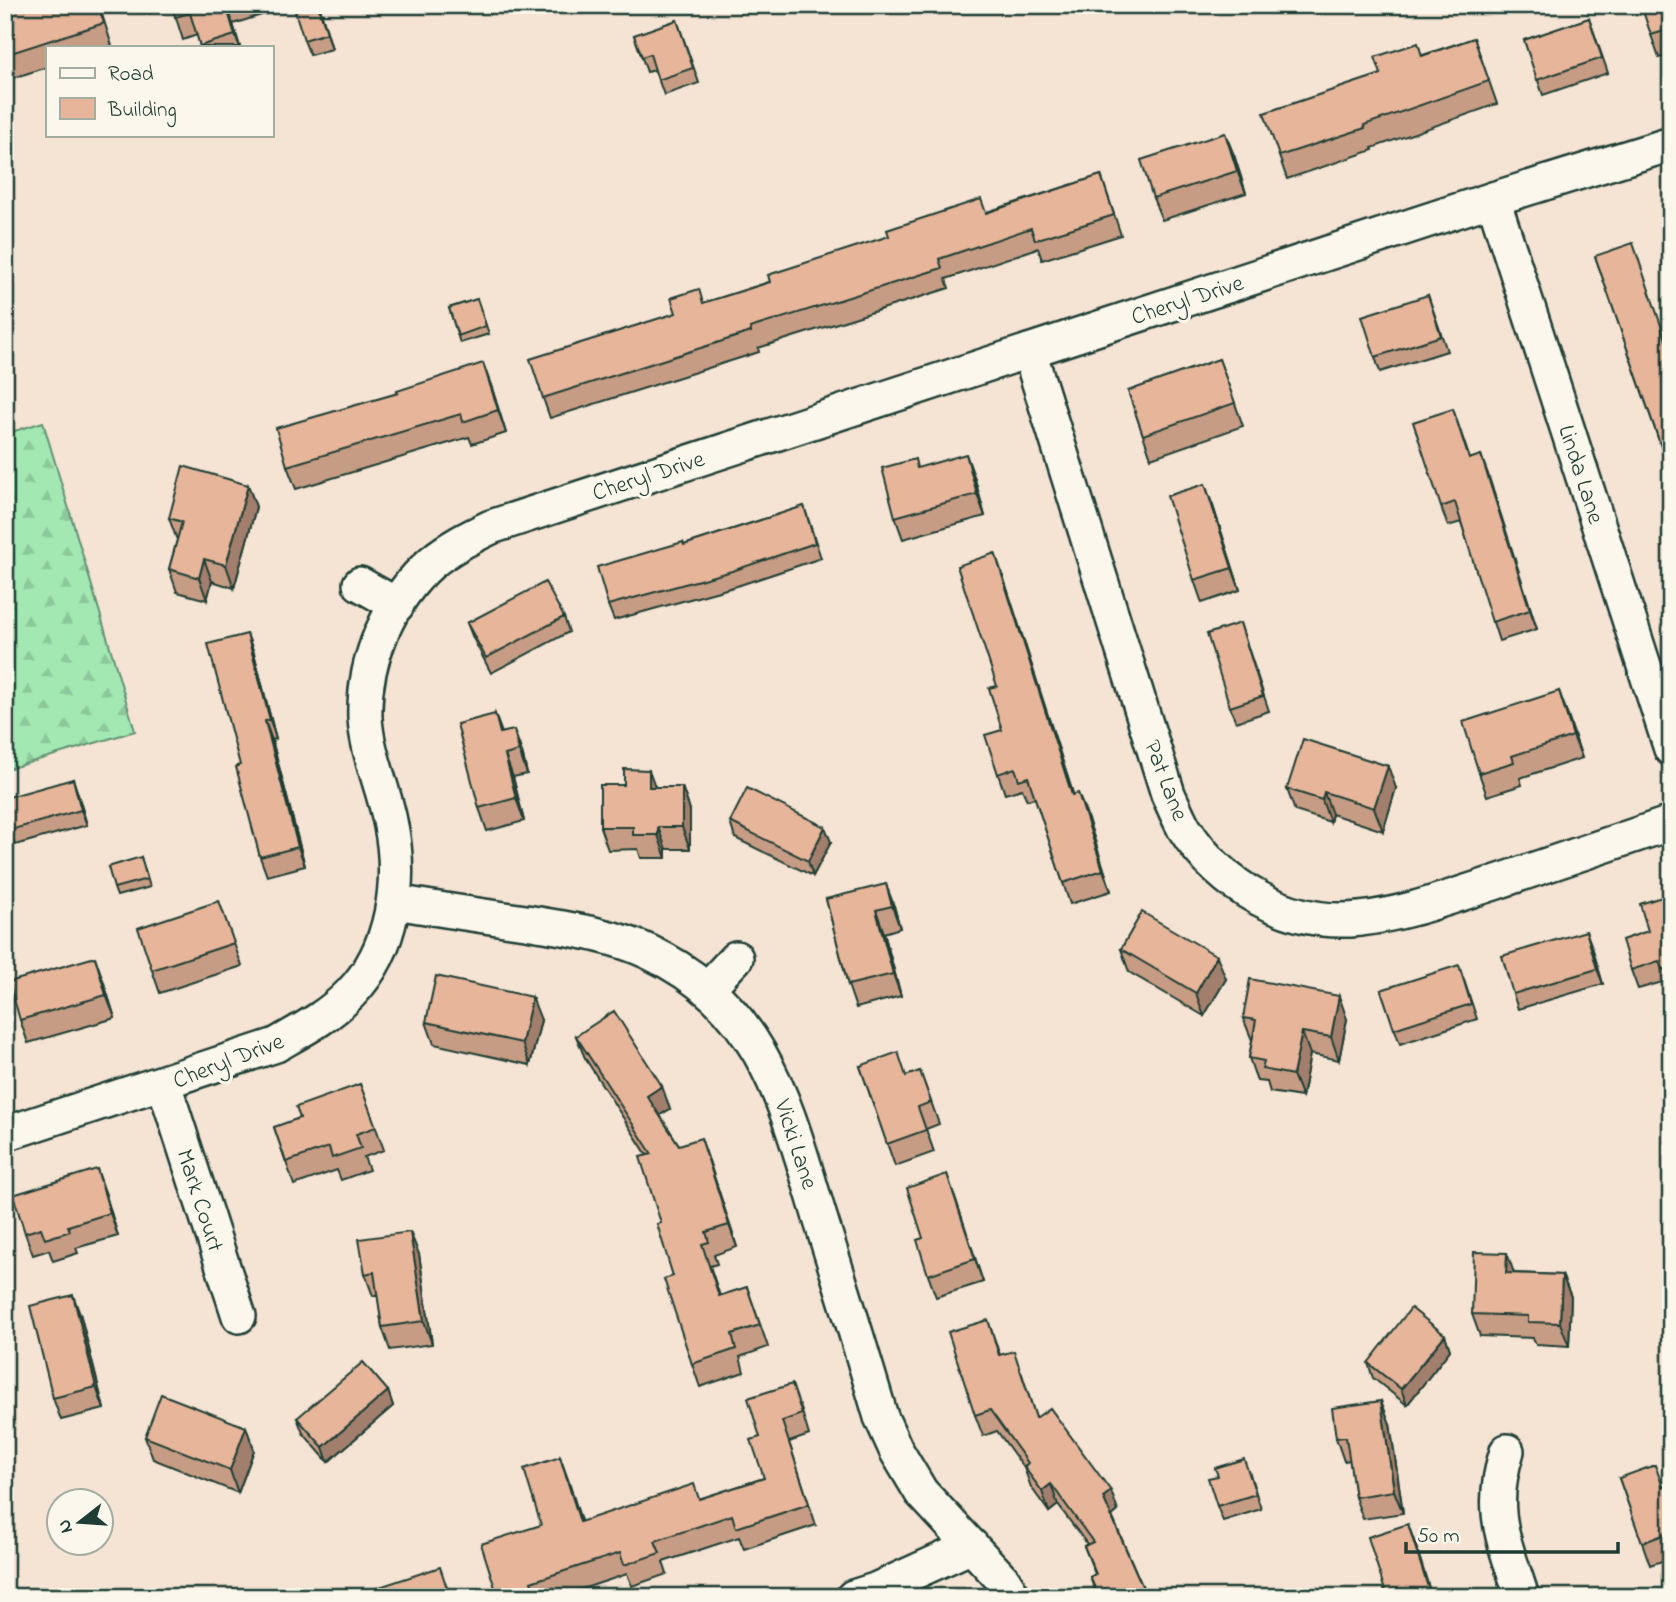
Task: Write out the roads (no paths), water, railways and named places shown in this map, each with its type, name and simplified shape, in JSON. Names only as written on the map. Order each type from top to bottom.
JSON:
[{"type":"street","name":"Cheryl Drive","points":[[5,1134],[164,1084],[276,1045],[313,1025],[352,993],[368,971],[389,926],[394,902],[395,864],[391,822],[372,757],[365,720],[366,687],[372,656],[408,588],[432,563],[460,542],[491,527],[1493,199],[1671,144]]},
{"type":"street","name":"Linda Lane","points":[[1493,199],[1671,749]]},
{"type":"street","name":"Pat Lane","points":[[1029,351],[1168,794],[1184,827],[1224,875],[1265,902],[1292,912],[1322,919],[1358,919],[1420,907],[1671,823]]},
{"type":"street","points":[[360,584],[397,605]]},
{"type":"street","name":"Vicki Lane","points":[[394,902],[577,930],[648,951],[707,989],[740,1022],[758,1047],[786,1107],[881,1416],[896,1450],[921,1492],[1004,1581],[1014,1597]]},
{"type":"street","points":[[707,989],[736,958]]},
{"type":"street","name":"Mark Court","points":[[164,1084],[239,1316]]},
{"type":"street","points":[[1507,1451],[1499,1476],[1497,1497],[1500,1526],[1522,1597]]},
{"type":"street","points":[[853,1597],[875,1590],[972,1546]]}]
